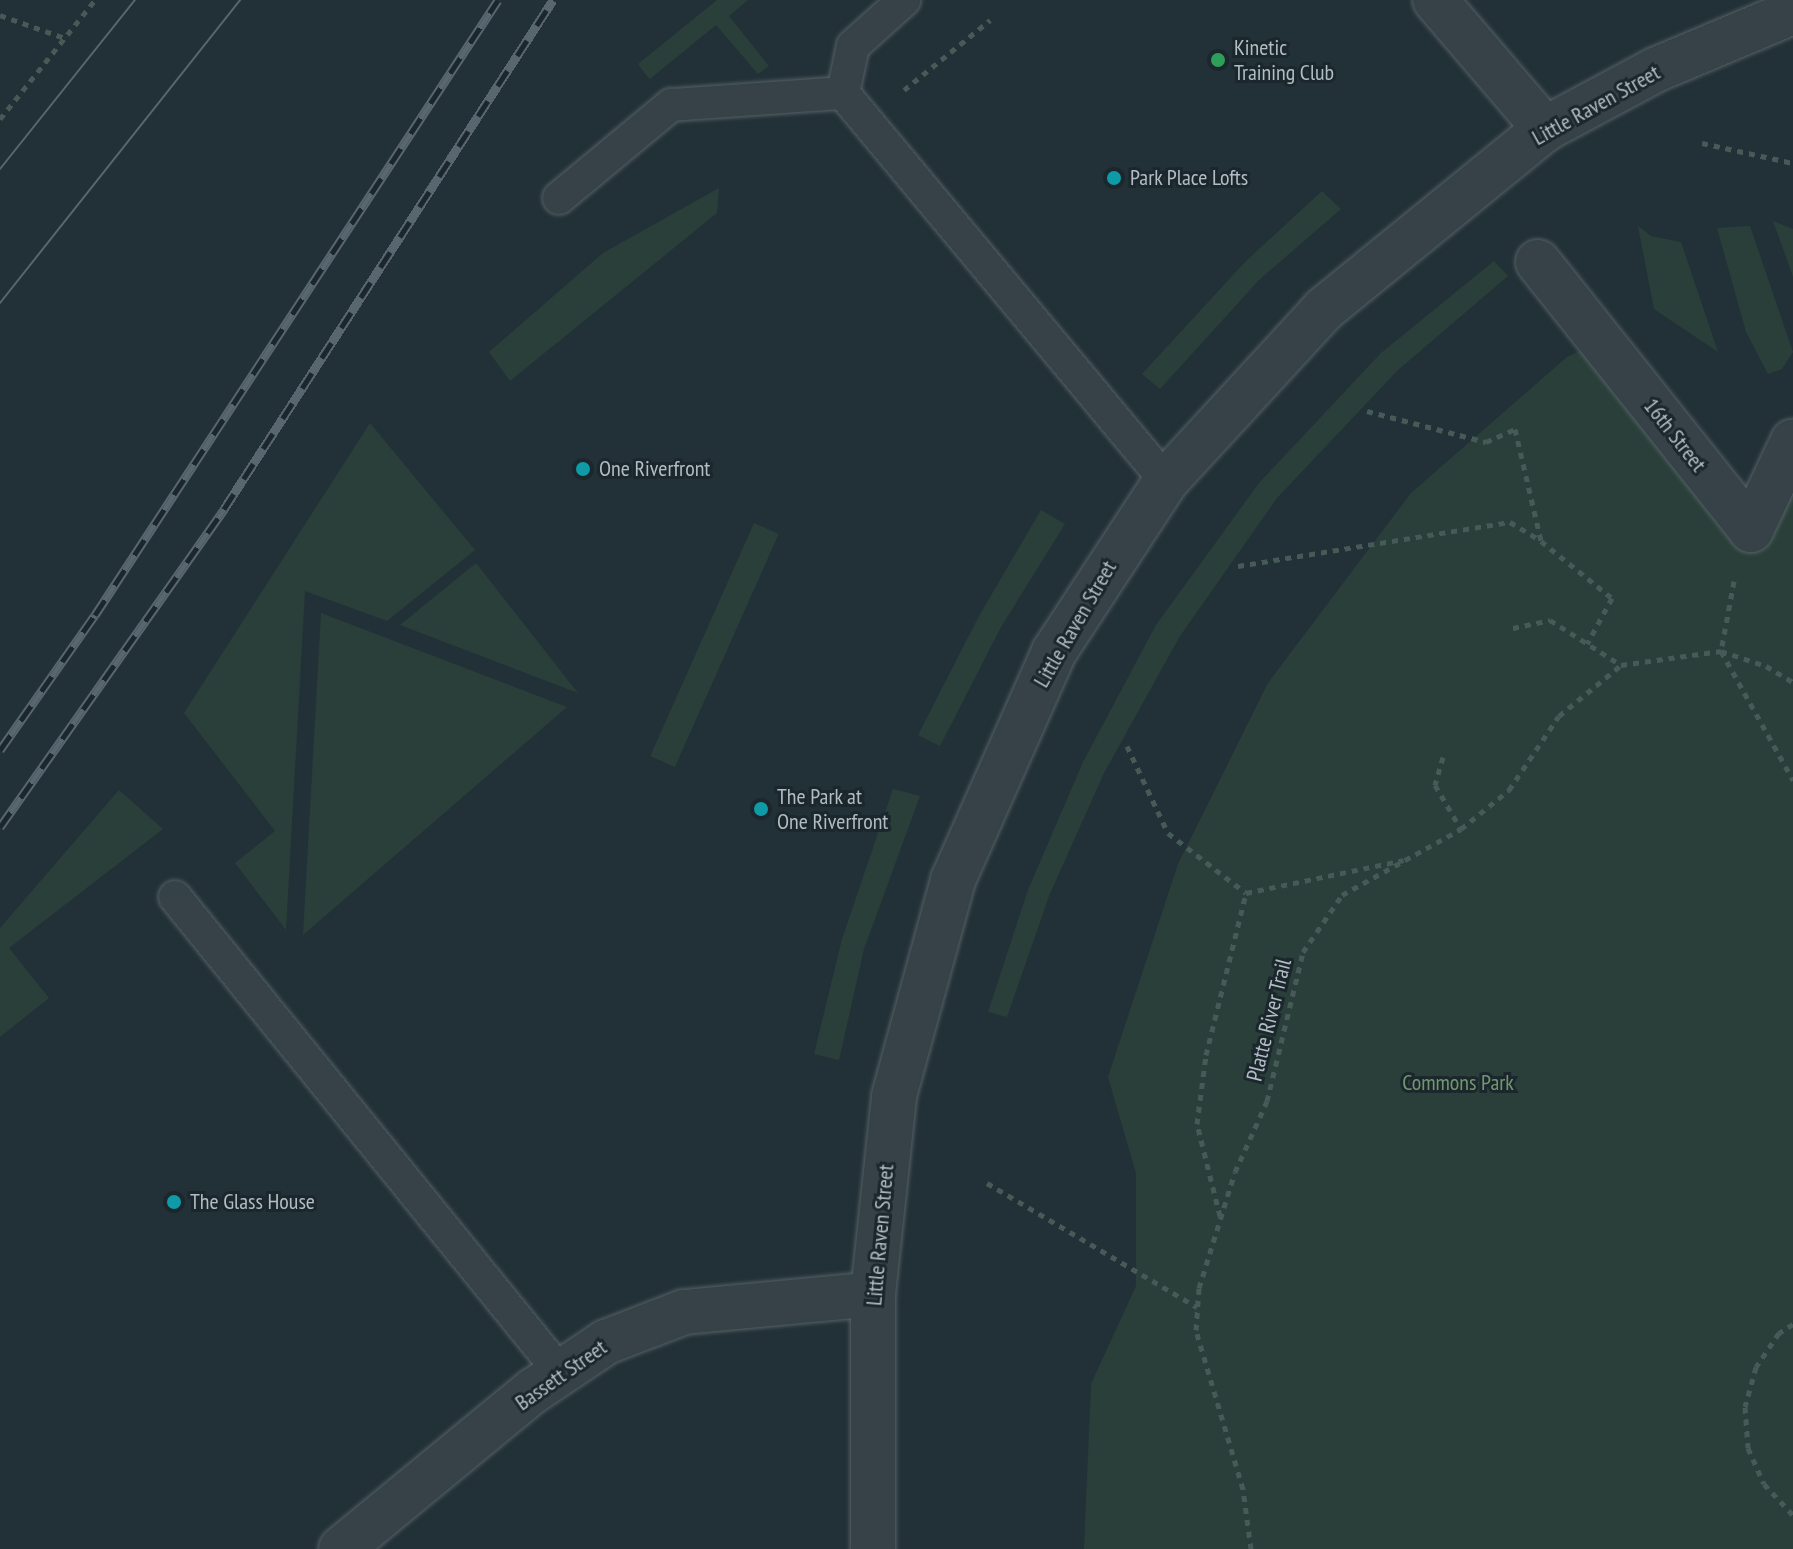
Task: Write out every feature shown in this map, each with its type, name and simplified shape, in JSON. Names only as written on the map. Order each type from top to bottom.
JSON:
[{"type":"street","points":[[1435,0],[1545,129]]},
{"type":"street","name":"Little Raven Street","points":[[873,1549],[873,1294],[894,1096],[953,880],[1054,652],[1166,481],[1323,310],[1545,129],[1655,70],[1793,12]]},
{"type":"street","name":"16th Street","points":[[1538,262],[1751,530],[1793,441]]},
{"type":"street","name":"Bassett Street","points":[[341,1549],[560,1372],[606,1342],[684,1312],[873,1294]]},
{"type":"lane","points":[[843,93],[853,46],[904,0]]},
{"type":"lane","points":[[843,93],[1166,481]]},
{"type":"lane","points":[[559,198],[671,105],[843,93]]},
{"type":"lane","points":[[175,897],[560,1372]]},
{"type":"path","points":[[0,119],[95,0]]},
{"type":"path","points":[[0,15],[65,38]]},
{"type":"path","points":[[866,121],[990,20]]},
{"type":"path","points":[[1702,143],[1793,163]]},
{"type":"path","points":[[1367,411],[1486,442],[1515,429],[1541,541]]},
{"type":"path","points":[[1238,566],[1510,522],[1541,541],[1612,598],[1587,644]]},
{"type":"path","points":[[1736,569],[1721,651],[1793,780]]},
{"type":"path","points":[[1513,628],[1550,620],[1621,665],[1721,651],[1766,666],[1793,682]]},
{"type":"path","name":"Platte River Trail","points":[[1251,1549],[1243,1489],[1196,1330],[1197,1307],[1220,1217],[1267,1101],[1303,952],[1342,895],[1461,829],[1509,790],[1559,716],[1621,665]]},
{"type":"path","points":[[1127,746],[1168,833],[1246,893],[1412,858]]},
{"type":"path","points":[[1443,757],[1435,785],[1461,829]]},
{"type":"path","points":[[1220,1217],[1197,1124],[1206,1055],[1246,893]]},
{"type":"path","points":[[987,1183],[1197,1307]]},
{"type":"path","points":[[1793,1324],[1779,1333],[1756,1367],[1745,1407],[1748,1448],[1764,1484],[1793,1515]]},
{"type":"green space","points":[[717,0],[748,0],[729,16],[769,66],[758,74],[716,25],[650,79],[638,64]]},
{"type":"green space","points":[[719,188],[717,213],[510,381],[489,352],[603,253]]},
{"type":"green space","points":[[1322,191],[1341,209],[1259,280],[1160,389],[1142,374],[1245,262]]},
{"type":"green space","points":[[1773,221],[1793,229],[1793,277]]},
{"type":"green space","points":[[1638,226],[1651,236],[1681,242],[1718,352],[1654,309]]},
{"type":"green space","points":[[1750,226],[1793,352],[1782,369],[1768,374],[1746,332],[1717,228]]},
{"type":"green space","points":[[1494,261],[1508,276],[1398,370],[1277,498],[1180,636],[1104,773],[1049,896],[1007,1017],[988,1012],[1028,890],[1083,762],[1156,625],[1259,483],[1381,353]]},
{"type":"green space","name":"Commons Park","points":[[1586,348],[1739,533],[1793,421],[1793,1549],[1084,1549],[1091,1384],[1136,1286],[1136,1173],[1108,1077],[1178,864],[1268,683],[1411,493],[1567,357]]},
{"type":"green space","points":[[370,423],[475,550],[387,621],[305,591],[286,930],[235,863],[275,831],[184,713]]},
{"type":"green space","points":[[1041,510],[1065,524],[1001,627],[940,746],[918,735],[979,616]]},
{"type":"green space","points":[[754,523],[779,534],[675,767],[650,756]]},
{"type":"green space","points":[[476,563],[578,693],[400,625]]},
{"type":"green space","points":[[321,613],[567,707],[303,935]]},
{"type":"green space","points":[[893,789],[920,796],[864,949],[839,1060],[814,1054],[842,939]]},
{"type":"green space","points":[[119,790],[163,829],[9,948],[49,998],[0,1037],[0,928]]},
{"type":"tram line","points":[[0,169],[135,0]]},
{"type":"tram line","points":[[0,303],[240,0]]},
{"type":"railway","points":[[0,750],[95,615],[498,0]]},
{"type":"railway","points":[[0,827],[224,509],[553,0]]},
{"type":"place","name":"Kinetic Training Club","points":[[1218,60]]},
{"type":"place","name":"Park Place Lofts","points":[[1114,178]]},
{"type":"place","name":"One Riverfront","points":[[583,469]]},
{"type":"place","name":"The Park at One Riverfront","points":[[761,809]]},
{"type":"place","name":"The Glass House","points":[[174,1202]]}]
